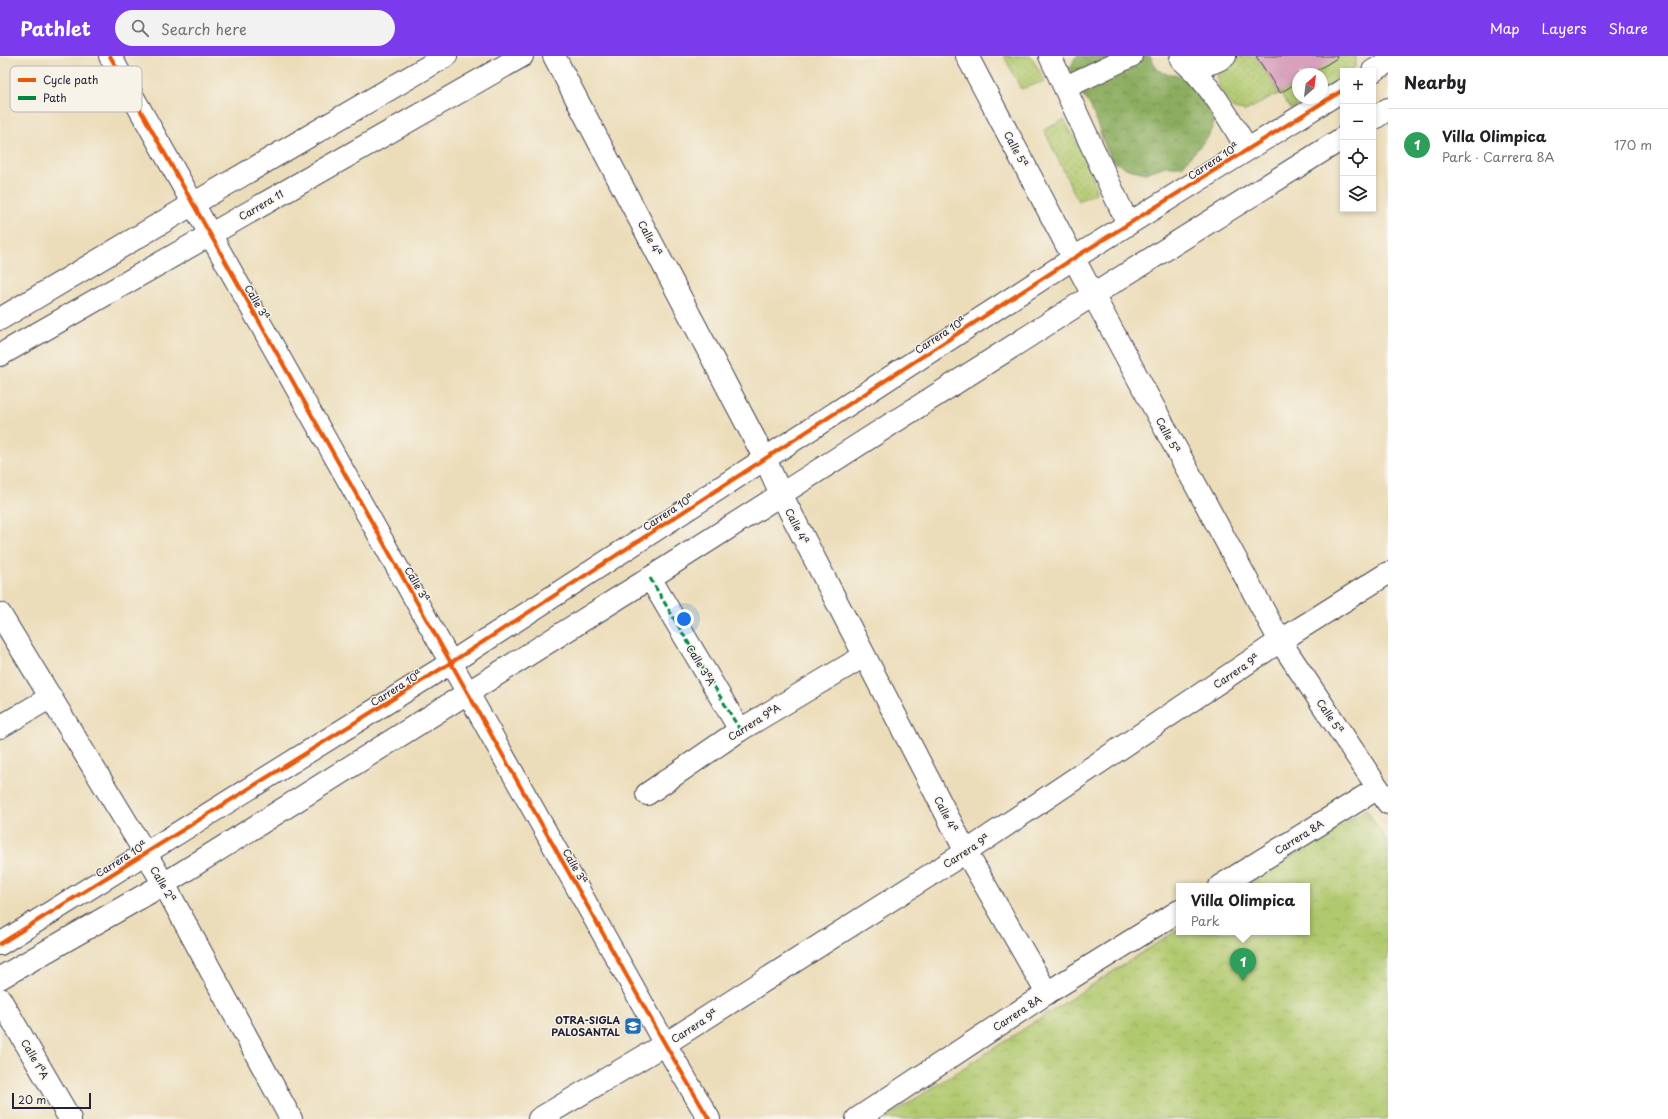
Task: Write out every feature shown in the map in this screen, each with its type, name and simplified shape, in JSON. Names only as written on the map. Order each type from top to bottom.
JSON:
[{"type":"street","name":"Calle 3ª","points":[[110,56],[116,66]]},
{"type":"street","points":[[0,319],[446,56]]},
{"type":"street","name":"Carrera 11","points":[[0,355],[522,56]]},
{"type":"street","name":"Calle 4ª","points":[[554,56],[765,459],[780,494],[966,852],[1047,993]]},
{"type":"street","name":"Calle 5ª","points":[[967,56],[1093,295],[1280,642],[1383,796]]},
{"type":"street","points":[[1050,56],[1128,224]]},
{"type":"street","points":[[1066,88],[1116,62],[1131,56]]},
{"type":"street","points":[[1179,58],[1189,63],[1203,65],[1211,64],[1225,56]]},
{"type":"street","points":[[1179,58],[1202,78],[1212,91],[1247,148]]},
{"type":"street","points":[[1376,69],[1388,62]]},
{"type":"street","name":"Carrera 10ª","points":[[0,944],[452,662],[1074,258],[1247,148],[1340,92]]},
{"type":"street","points":[[1376,117],[1388,109]]},
{"type":"street","name":"Calle 3ª","points":[[141,112],[709,1119]]},
{"type":"street","points":[[0,978],[164,884],[650,578],[1093,295],[1340,140]]},
{"type":"street","name":"Carrera 9ª","points":[[539,1119],[666,1044],[966,852],[1280,642],[1388,573]]},
{"type":"street","name":"Calle 3ªA","points":[[650,578],[740,730]]},
{"type":"street","name":"Calle 2ª","points":[[0,614],[164,884],[291,1119]]},
{"type":"street","name":"Carrera 9ªA","points":[[647,794],[740,730],[864,656]]},
{"type":"street","points":[[0,726],[51,697]]},
{"type":"street","name":"Carrera 8A","points":[[1225,883],[1383,796]]},
{"type":"street","name":"Carrera 8A","points":[[857,1119],[1047,993],[1176,913]]},
{"type":"street","name":"Calle 1ªA","points":[[0,999],[70,1119]]},
{"type":"green space","points":[[1004,56],[1031,56],[1045,81],[1021,89]]},
{"type":"green space","points":[[1078,56],[1099,56],[1101,58],[1105,56],[1150,56],[1157,69],[1163,73],[1178,75],[1194,83],[1214,106],[1215,121],[1208,137],[1182,166],[1165,166],[1146,173],[1128,169],[1113,161],[1106,148],[1091,107],[1076,85],[1070,69],[1075,58]]},
{"type":"green space","points":[[1242,56],[1256,56],[1280,93],[1245,111],[1234,109],[1221,90],[1217,79],[1221,69]]},
{"type":"green space","points":[[1336,56],[1356,56],[1354,68],[1340,68],[1340,80],[1328,87],[1328,68],[1319,68]]},
{"type":"green space","points":[[1292,86],[1292,104],[1300,104],[1291,109],[1280,93]]},
{"type":"green space","points":[[1064,120],[1079,146],[1092,174],[1096,193],[1078,201],[1044,130]]},
{"type":"green space","points":[[1366,809],[1388,843],[1388,1119],[884,1119],[1176,931],[1176,935],[1310,935],[1310,883],[1251,883]]},
{"type":"building","points":[[1256,56],[1336,56],[1337,58],[1321,68],[1292,68],[1292,86],[1280,93]]},
{"type":"marked path","points":[[650,578],[740,730]]},
{"type":"cycle path","points":[[110,56],[116,66]]},
{"type":"cycle path","points":[[0,944],[452,662],[1074,258],[1340,92]]},
{"type":"cycle path","points":[[141,112],[665,1044],[709,1119]]},
{"type":"place","name":"Villa Olimpica","points":[[1243,981]]},
{"type":"place","name":"OTRA-SIGLA PALOSANTAL","points":[[633,1026]]}]
